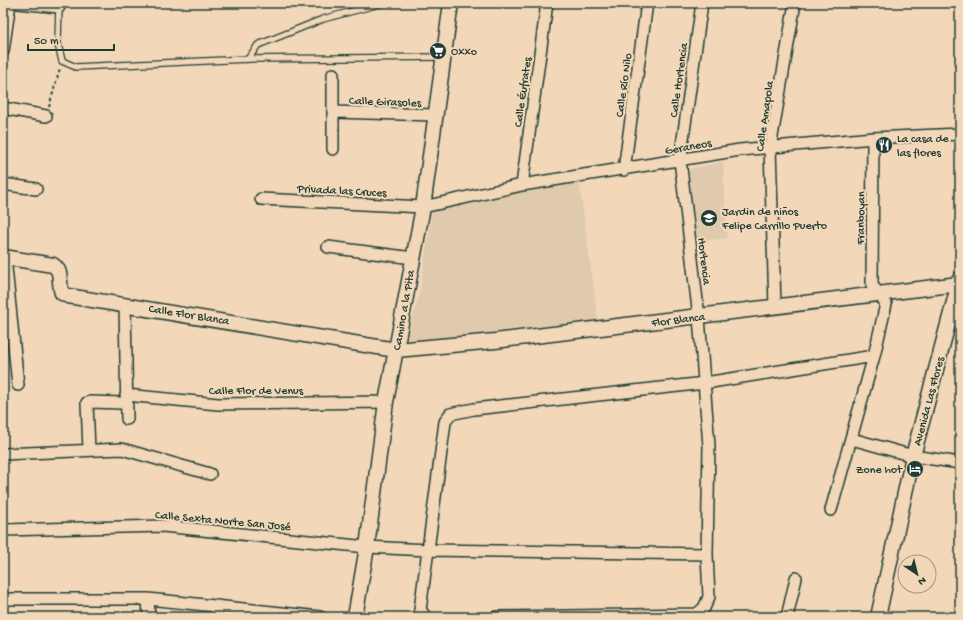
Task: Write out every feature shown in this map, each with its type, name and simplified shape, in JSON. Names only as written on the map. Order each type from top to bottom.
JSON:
[{"type":"street","points":[[3,51],[10,3]]},
{"type":"street","points":[[18,3],[59,5]]},
{"type":"street","name":"Camino a la Pita","points":[[355,617],[367,547],[386,402],[423,207],[451,3]]},
{"type":"street","name":"Calle Éufrates","points":[[522,185],[546,3]]},
{"type":"street","name":"Calle Río Nilo","points":[[624,170],[647,3]]},
{"type":"street","name":"Calle Hortencia","points":[[680,160],[702,3]]},
{"type":"street","name":"Calle Amapola","points":[[775,306],[770,148],[795,3]]},
{"type":"street","points":[[333,74],[334,149]]},
{"type":"street","points":[[3,108],[46,116]]},
{"type":"street","name":"Calle Girasoles","points":[[334,112],[435,115]]},
{"type":"street","name":"Geraneos","points":[[423,207],[522,185],[624,170],[740,150],[873,138],[960,134]]},
{"type":"street","name":"Franboyan","points":[[831,510],[852,439],[886,304],[872,285],[873,138]]},
{"type":"street","name":"Hortencia","points":[[496,617],[697,614],[704,608],[709,597],[707,554],[709,446],[705,383],[699,317],[680,160]]},
{"type":"street","points":[[3,184],[36,189]]},
{"type":"street","name":"Privada las Cruces","points":[[261,199],[423,207]]},
{"type":"street","points":[[328,247],[413,258]]},
{"type":"street","points":[[4,257],[18,385]]},
{"type":"street","name":"Calle Flor Blanca","points":[[4,257],[53,265],[58,268],[60,272],[60,288],[62,293],[68,296],[125,304],[396,350]]},
{"type":"street","name":"Flor Blanca","points":[[396,350],[495,341],[699,317],[775,306],[879,294],[959,282]]},
{"type":"street","name":"Avenida Las Flores","points":[[878,617],[913,456],[959,282]]},
{"type":"street","points":[[125,304],[126,419]]},
{"type":"street","points":[[426,617],[420,610],[445,422],[450,414],[466,410],[705,383],[874,356]]},
{"type":"street","name":"Calle Flor de Venus","points":[[89,450],[87,403],[90,402],[122,403],[126,398],[218,404],[386,402]]},
{"type":"street","points":[[852,439],[913,456],[960,463]]},
{"type":"street","points":[[3,454],[122,449],[210,474]]},
{"type":"street","name":"Calle Sexta Norte San José","points":[[3,530],[163,526],[367,547],[428,550],[707,554]]},
{"type":"street","points":[[787,617],[796,578]]},
{"type":"street","points":[[148,599],[149,617]]},
{"type":"street","points":[[3,600],[148,599],[216,612],[320,617]]},
{"type":"lane","points":[[248,59],[258,44],[323,19],[383,3]]},
{"type":"lane","points":[[59,5],[58,44],[62,62],[76,67],[248,59],[444,58]]},
{"type":"path","points":[[46,116],[62,62]]},
{"type":"shaded area","name":"Jardin de niños Felipe Carrillo Puerto","points":[[723,162],[727,238],[695,242],[688,173],[692,168]]},
{"type":"shaded area","points":[[579,181],[598,320],[406,342],[420,291],[432,210]]},
{"type":"place","name":"Oxxo","points":[[438,51]]},
{"type":"place","name":"La casa de las flores","points":[[884,145]]},
{"type":"place","name":"Jardin de niños Felipe Carrillo Puerto","points":[[709,218]]},
{"type":"place","name":"Zone hot","points":[[915,469]]}]
